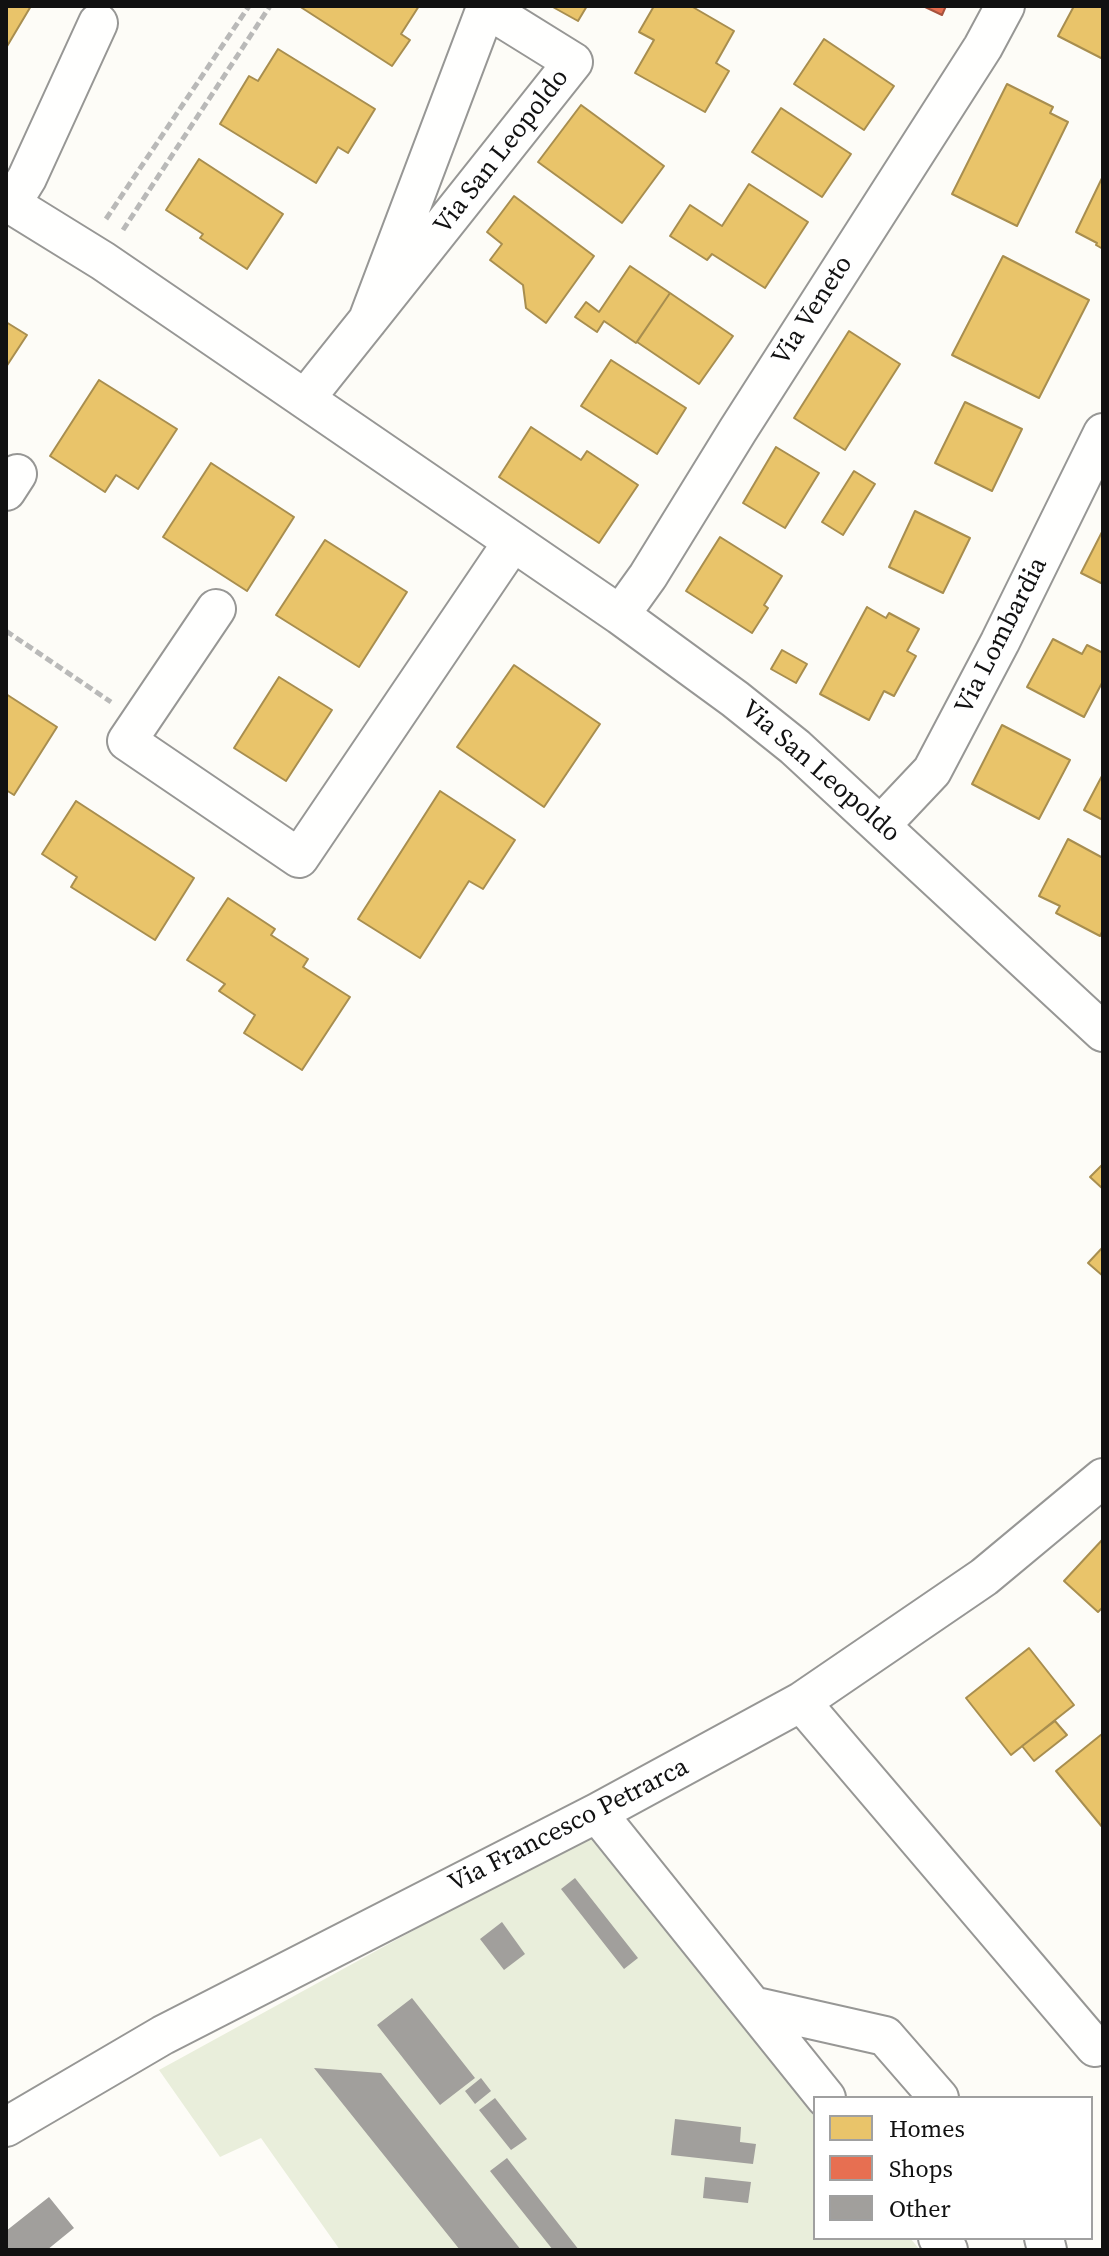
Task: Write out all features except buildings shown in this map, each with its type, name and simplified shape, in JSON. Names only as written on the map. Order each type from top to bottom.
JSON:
[{"type":"street","name":"Via Veneto","points":[[620,615],[648,576],[983,47],[1005,6]]},
{"type":"street","name":"Via San Leopoldo","points":[[305,399],[368,320],[573,62],[486,8],[368,320]]},
{"type":"street","name":"Via San Leopoldo","points":[[8,193],[94,256],[620,615],[735,699],[795,747],[1102,1029]]},
{"type":"street","name":"Via Lombardia","points":[[881,825],[932,771],[1000,642],[1103,433]]},
{"type":"street","points":[[216,609],[127,741],[299,858],[512,543]]},
{"type":"street","name":"Via Francesco Petrarca","points":[[6,2127],[163,2035],[597,1813],[801,1702],[984,1577],[1103,1478]]},
{"type":"street","points":[[801,1702],[1095,2047]]},
{"type":"street","points":[[597,1813],[824,2096]]},
{"type":"street","points":[[752,2006],[885,2036],[937,2096]]},
{"type":"path","points":[[94,256],[249,6]]},
{"type":"path","points":[[94,256],[270,6]]},
{"type":"path","points":[[6,631],[140,721]]},
{"type":"green space","points":[[591,1833],[813,2114],[813,2240],[912,2240],[920,2250],[340,2250],[261,2138],[220,2157],[159,2070]]}]
